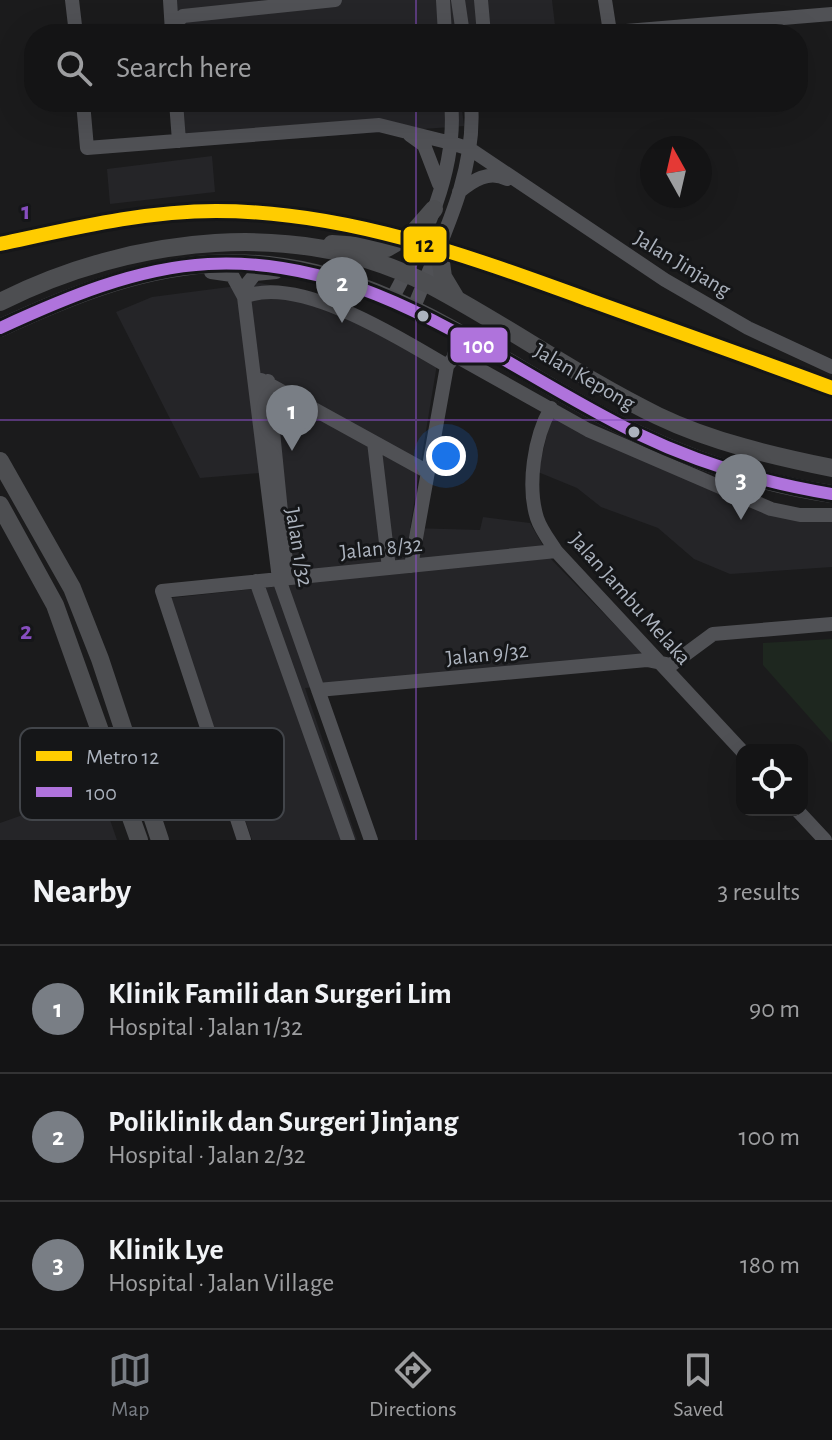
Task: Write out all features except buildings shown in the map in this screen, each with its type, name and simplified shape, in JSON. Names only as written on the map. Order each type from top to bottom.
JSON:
[{"type":"main road","points":[[313,247],[339,242],[387,248],[413,233],[434,209]]},
{"type":"main road","name":"Jalan Kepong","points":[[0,302],[66,272],[133,255],[246,241],[313,247],[405,274],[424,283],[657,415],[745,447],[832,468]]},
{"type":"main road","points":[[439,248],[443,277],[457,301]]},
{"type":"main road","name":"Jalan Kepong","points":[[2,328],[78,293],[122,280],[207,264],[261,265],[305,272],[393,297],[414,307],[656,442],[747,475],[832,494]]},
{"type":"main road","points":[[0,461],[72,588],[123,728]]},
{"type":"main road","points":[[0,505],[55,605],[99,728]]},
{"type":"main road","points":[[132,820],[139,840]]},
{"type":"main road","points":[[153,820],[160,840]]},
{"type":"street","points":[[72,0],[75,24]]},
{"type":"street","points":[[170,0],[172,24]]},
{"type":"street","points":[[177,24],[183,16],[335,0]]},
{"type":"street","points":[[443,0],[444,24]]},
{"type":"street","points":[[458,0],[462,24]]},
{"type":"street","points":[[481,0],[483,24]]},
{"type":"street","points":[[605,0],[609,24]]},
{"type":"street","points":[[709,24],[832,14]]},
{"type":"street","name":"Jalan Jinjang","points":[[84,112],[87,148],[379,125],[470,149],[665,280],[748,328],[832,367]]},
{"type":"street","points":[[177,112],[179,141]]},
{"type":"street","points":[[393,297],[434,209],[451,143],[451,112]]},
{"type":"street","points":[[414,307],[459,192],[470,149],[471,112]]},
{"type":"street","points":[[398,129],[424,145],[440,188]]},
{"type":"street","name":"Jalan Jinjang","points":[[459,192],[481,177],[498,175],[518,184]]},
{"type":"street","points":[[122,280],[218,271],[236,279],[244,297]]},
{"type":"street","points":[[244,297],[247,284],[255,274],[305,272]]},
{"type":"street","points":[[244,297],[258,291],[273,291],[341,309],[551,408],[588,430],[771,509],[800,515],[832,515]]},
{"type":"street","name":"Jalan 1/32","points":[[244,297],[261,380],[279,579],[371,840]]},
{"type":"street","points":[[411,566],[451,361],[470,337]]},
{"type":"street","points":[[261,380],[428,472]]},
{"type":"street","points":[[261,380],[286,562],[288,570],[301,577]]},
{"type":"street","name":"Jalan Jambu Melaka","points":[[551,408],[534,465],[533,503],[538,522],[556,551],[736,745]]},
{"type":"street","points":[[374,442],[389,568]]},
{"type":"street","name":"Jalan 8/32","points":[[207,728],[162,591],[556,551]]},
{"type":"street","points":[[256,581],[348,840]]},
{"type":"street","points":[[659,664],[671,665],[713,634],[832,624]]},
{"type":"street","name":"Jalan 9/32","points":[[318,690],[647,660],[659,664]]},
{"type":"street","points":[[803,816],[825,840]]},
{"type":"street","name":"Jalan 8/32","points":[[237,820],[244,840]]},
{"type":"shaded area","points":[[173,0],[552,0],[555,24],[174,24]]},
{"type":"shaded area","points":[[179,112],[462,112],[464,126],[181,147]]},
{"type":"shaded area","points":[[212,156],[215,192],[110,204],[107,169]]},
{"type":"shaded area","points":[[260,283],[327,296],[437,364],[410,528],[480,530],[483,517],[530,523],[550,558],[643,654],[305,688],[357,840],[252,840],[245,820],[284,820],[284,728],[214,728],[170,598],[290,585],[272,472],[200,478],[116,312],[152,297]]},
{"type":"shaded area","points":[[552,414],[770,513],[832,520],[832,567],[730,574],[694,559],[658,528],[601,507],[577,488],[538,472]]},
{"type":"shaded area","points":[[832,639],[832,743],[763,665],[763,643]]},
{"type":"shaded area","points":[[20,816],[20,820],[110,820],[117,840],[0,840],[0,823]]},
{"type":"metro line","name":"12","points":[[0,244],[161,214],[216,211],[313,219],[361,228],[454,253],[832,388]]},
{"type":"transit line","name":"100","points":[[0,328],[101,286],[154,271],[208,264],[268,266],[325,277],[379,296],[431,320],[584,406],[659,444],[732,471],[832,494]]},
{"type":"place","name":"Poliklinik dan Surgeri Jinjang","points":[[342,323]]},
{"type":"place","name":"Klinik Famili dan Surgeri Lim","points":[[292,451]]},
{"type":"place","name":"Klinik Lye","points":[[741,520]]}]
